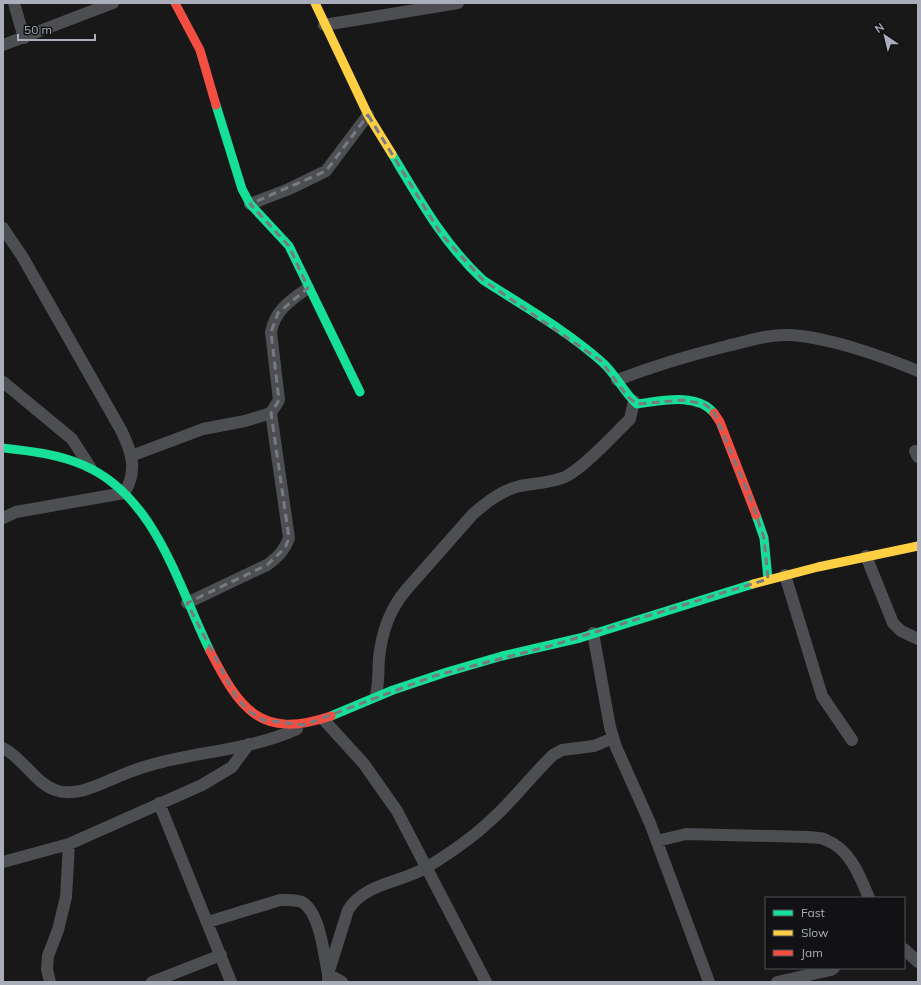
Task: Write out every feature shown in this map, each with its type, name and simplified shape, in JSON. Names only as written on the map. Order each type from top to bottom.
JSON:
[{"type":"main road","points":[[175,3],[200,50],[234,167],[250,204],[289,246],[308,288],[360,392]]},
{"type":"main road","points":[[315,3],[324,25],[368,115],[441,234],[454,252],[483,280],[587,349],[601,361],[617,380],[628,397],[637,404],[688,401],[704,404],[713,410],[752,502],[764,538],[768,579]]},
{"type":"main road","points":[[3,448],[61,459],[91,469],[108,479],[138,506],[170,560],[187,603],[223,676],[236,697],[249,711],[263,720],[278,724],[304,725],[324,720],[376,695],[475,664],[550,646],[785,574],[918,546]]},
{"type":"street","points":[[14,3],[24,38]]},
{"type":"street","points":[[3,45],[114,3]]},
{"type":"street","points":[[324,25],[458,3]]},
{"type":"street","points":[[250,204],[289,189],[326,171],[368,115]]},
{"type":"street","points":[[3,228],[22,256],[130,447],[132,474],[130,484],[124,493],[16,512],[3,518]]},
{"type":"street","points":[[187,603],[267,565],[278,558],[285,548],[289,538],[271,413],[279,400],[271,332],[273,322],[283,307],[308,288]]},
{"type":"street","points":[[617,380],[689,355],[754,339],[782,335],[810,337],[866,352],[918,371]]},
{"type":"street","points":[[3,382],[72,439],[91,469]]},
{"type":"street","points":[[376,695],[379,685],[379,658],[384,630],[395,603],[406,590],[473,514],[489,501],[505,492],[520,486],[550,482],[567,476],[625,424],[630,418],[634,401]]},
{"type":"street","points":[[131,456],[203,429],[245,421],[271,413]]},
{"type":"street","points":[[866,556],[893,624],[900,631],[918,639]]},
{"type":"street","points":[[785,574],[822,696],[852,740]]},
{"type":"street","points":[[593,632],[613,738],[657,841],[709,982]]},
{"type":"street","points":[[324,720],[380,785],[397,811],[428,867],[486,982]]},
{"type":"street","points":[[3,748],[45,784],[56,790],[66,792],[79,791],[97,786],[122,775],[157,764],[281,736],[304,725]]},
{"type":"street","points":[[328,978],[348,910],[352,903],[369,890],[428,867],[490,822],[553,755],[562,750],[574,747],[594,746],[613,738]]},
{"type":"street","points":[[3,862],[69,844],[202,785],[232,767],[249,744]]},
{"type":"street","points":[[159,803],[231,982]]},
{"type":"street","points":[[657,841],[686,834],[808,837],[825,839],[836,845],[850,859],[859,874],[869,897]]},
{"type":"street","points":[[50,982],[47,969],[48,956],[58,930],[66,897],[69,844]]},
{"type":"street","points":[[208,922],[280,900],[292,899],[300,901],[308,906],[314,915],[328,978]]},
{"type":"street","points":[[905,950],[918,962]]},
{"type":"street","points":[[152,982],[221,955]]},
{"type":"street","points":[[777,982],[830,969]]},
{"type":"street","points":[[328,978],[342,982]]},
{"type":"highlighted area","points":[[368,115],[441,234],[483,280],[601,361],[628,397],[637,404],[683,400],[704,404],[713,410],[752,502],[764,538],[767,561],[768,579],[550,646],[434,676],[304,725],[263,720],[249,711],[236,697],[187,603],[267,565],[285,548],[289,538],[271,413],[279,400],[271,332],[278,313],[308,288],[289,246],[250,204],[326,171]]},
{"type":"traffic: fast","points":[[216,105],[242,189],[250,204],[289,246],[360,392]]},
{"type":"traffic: fast","points":[[392,154],[433,220],[469,266],[483,280],[544,319],[588,350],[607,367],[637,404],[667,400],[688,400],[707,406],[714,413]]},
{"type":"traffic: fast","points":[[3,448],[34,452],[73,461],[108,479],[129,498],[147,520],[162,545],[210,651]]},
{"type":"traffic: fast","points":[[756,515],[764,538],[768,579]]},
{"type":"traffic: fast","points":[[331,716],[393,690],[447,672],[502,656],[580,638],[753,584]]},
{"type":"traffic: slow","points":[[315,3],[368,115],[392,154]]},
{"type":"traffic: slow","points":[[753,584],[818,567],[918,546]]},
{"type":"traffic: jam","points":[[175,3],[200,50],[216,105]]},
{"type":"traffic: jam","points":[[714,413],[720,422],[756,515]]},
{"type":"traffic: jam","points":[[210,651],[232,689],[243,703],[255,714],[269,721],[286,724],[307,722],[331,716]]}]
